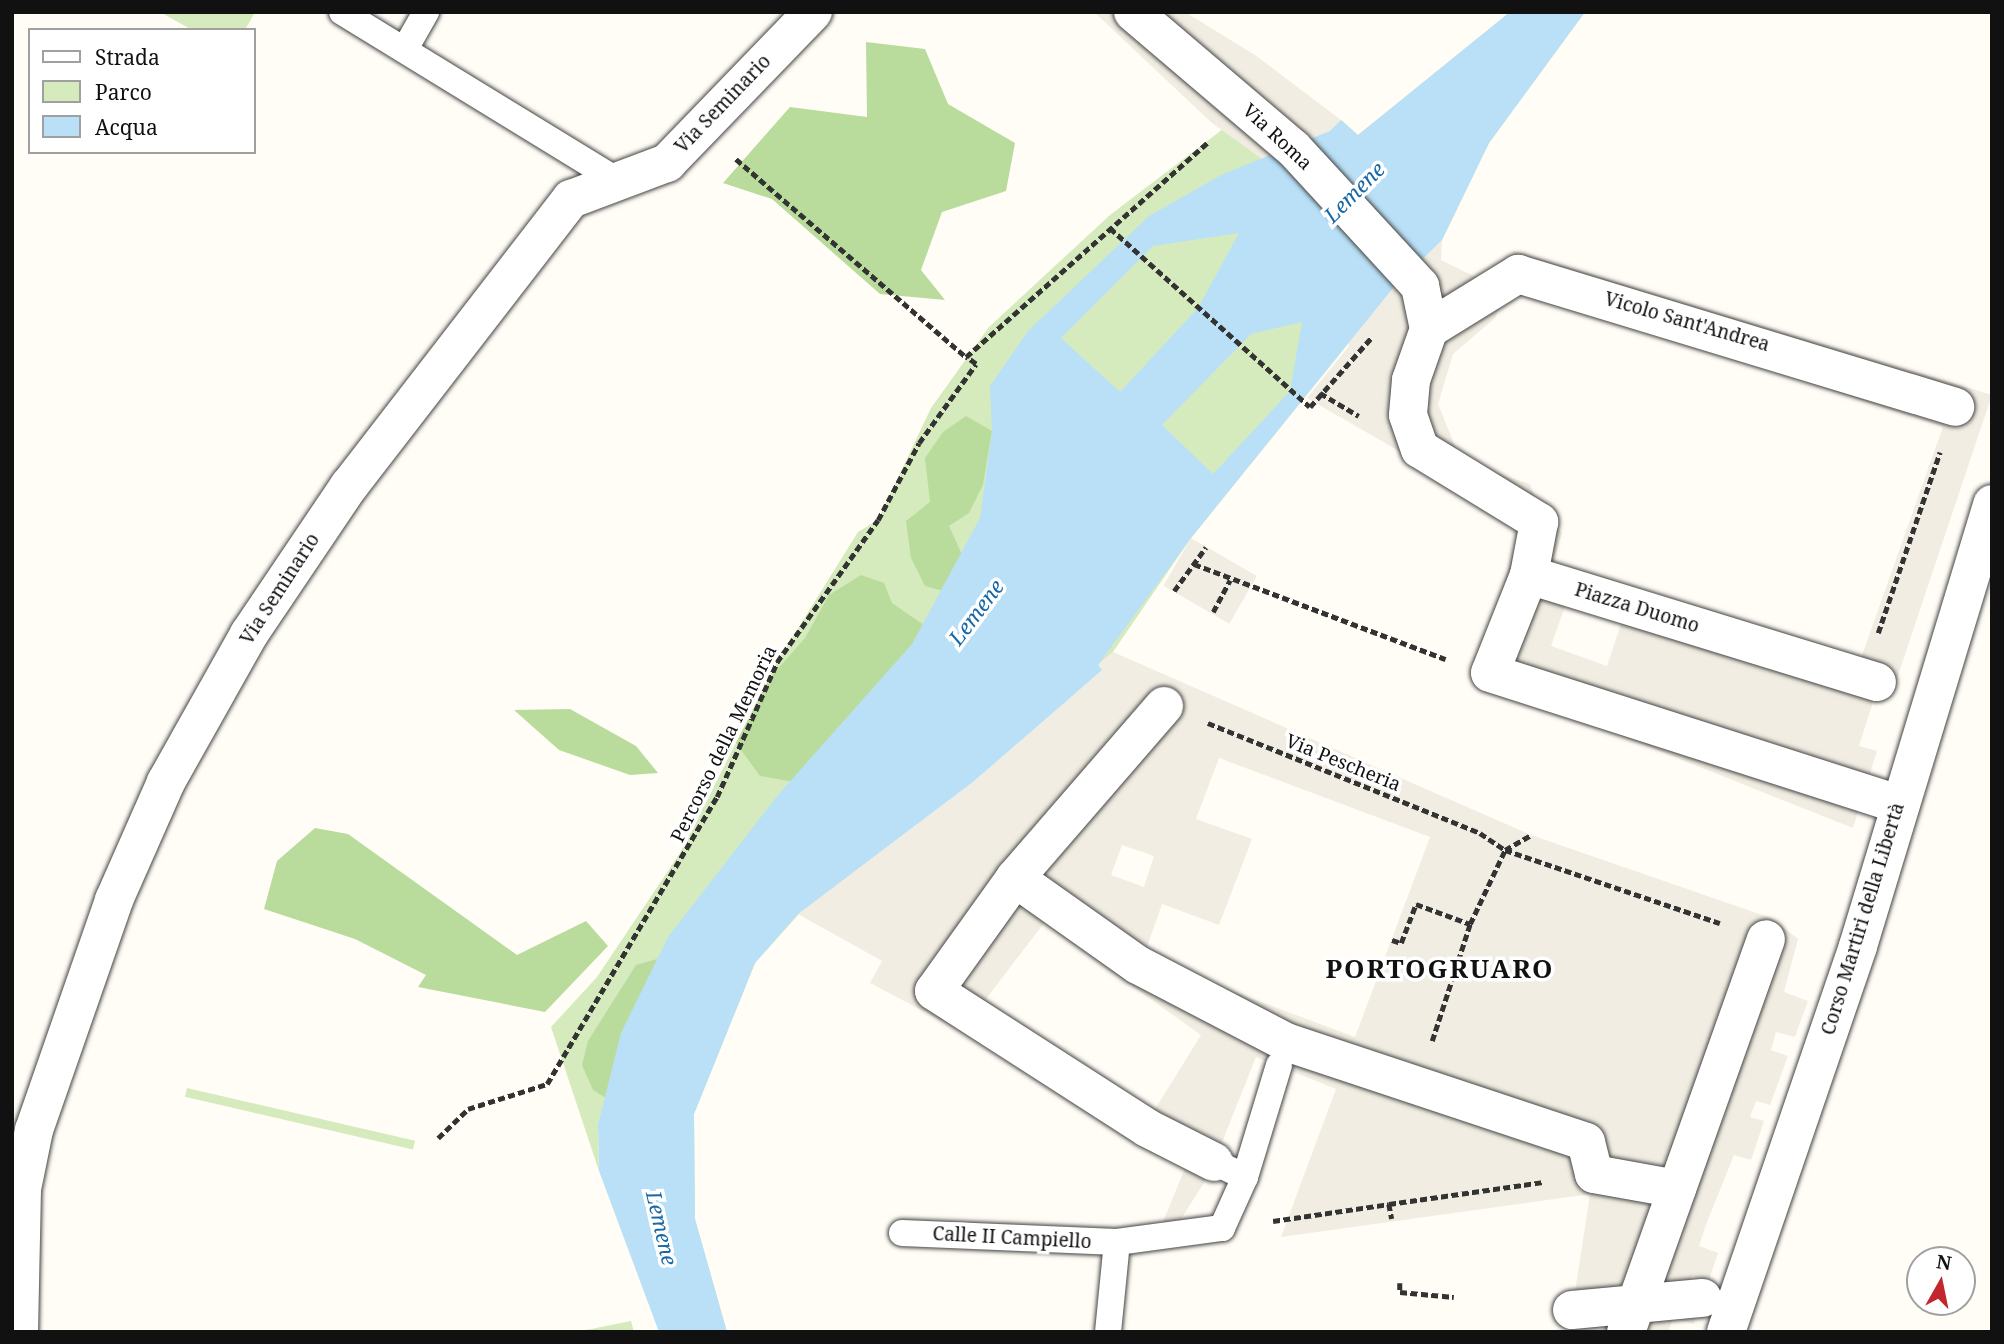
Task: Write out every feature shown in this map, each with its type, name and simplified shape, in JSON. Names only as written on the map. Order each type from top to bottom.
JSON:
[{"type":"street","name":"Via Seminario","points":[[19,1332],[22,1189],[34,1130],[114,900],[166,782],[249,634],[349,486],[571,199],[614,179],[667,163],[813,12]]},
{"type":"street","name":"Via Roma","points":[[1133,12],[1293,148],[1415,280]]},
{"type":"street","name":"Vicolo Sant'Andrea","points":[[1429,329],[1518,274],[1950,424]]},
{"type":"street","points":[[1415,280],[1429,329],[1411,380],[1408,415],[1420,449],[1539,522],[1529,575],[1490,673],[1898,804]]},
{"type":"street","name":"Corso Martiri della Libertà","points":[[1726,1332],[1858,946],[1898,804],[1985,553],[1992,504]]},
{"type":"street","name":"Piazza Duomo","points":[[1529,575],[1875,664]]},
{"type":"street","points":[[1164,706],[1015,878],[934,991],[1147,1128],[1229,1169]]},
{"type":"street","points":[[1015,878],[1138,965],[1282,1053],[1417,1087],[1586,1142],[1594,1174],[1677,1189]]},
{"type":"street","points":[[1630,1317],[1766,939]]},
{"type":"street","points":[[1572,1310],[1630,1317],[1702,1298]]},
{"type":"lane","points":[[342,12],[614,179]]},
{"type":"lane","points":[[405,49],[425,12]]},
{"type":"lane","points":[[1117,1242],[1222,1228],[1229,1169],[1282,1053]]},
{"type":"lane","name":"Calle II Campiello","points":[[902,1233],[1117,1242],[1108,1332]]},
{"type":"path","points":[[700,128],[966,357],[1248,110]]},
{"type":"path","points":[[1110,229],[1237,345],[1310,407],[1415,280]]},
{"type":"path","name":"Percorso della Memoria","points":[[438,1138],[468,1109],[547,1084],[717,797],[777,662],[878,520],[919,443],[976,364],[966,357]]},
{"type":"path","points":[[1320,393],[1365,420]]},
{"type":"path","points":[[1875,664],[1950,424]]},
{"type":"path","points":[[1174,591],[1206,547]]},
{"type":"path","points":[[1194,564],[1230,580],[1490,673]]},
{"type":"path","points":[[1213,612],[1230,580]]},
{"type":"path","name":"Via Pescheria","points":[[1164,706],[1480,833],[1505,850],[1766,939]]},
{"type":"path","points":[[1417,1087],[1470,924],[1505,850],[1531,835]]},
{"type":"path","points":[[1392,940],[1401,943],[1416,904],[1470,924]]},
{"type":"path","points":[[1288,1218],[1594,1174]]},
{"type":"path","points":[[1389,1204],[1392,1219]]},
{"type":"path","points":[[1400,1283],[1400,1292],[1454,1297]]},
{"type":"green space","points":[[160,12],[255,12],[246,28],[188,28]]},
{"type":"green space","points":[[1510,12],[1585,12],[1489,143],[1442,240],[1393,288],[1191,538],[1113,652],[935,809],[799,914],[755,963],[694,1114],[695,1219],[727,1332],[659,1332],[598,1129],[599,1171],[551,1027],[597,977],[680,853],[777,662],[858,532],[878,520],[931,408],[989,327],[1110,215],[1223,129],[1260,157],[1341,120],[1358,135]]},
{"type":"green space","points":[[866,42],[925,49],[948,104],[1015,143],[1006,191],[942,212],[921,270],[945,300],[880,294],[772,199],[723,183],[790,107],[867,117]]},
{"type":"green space","points":[[966,416],[992,431],[983,485],[969,513],[949,526],[969,570],[951,593],[925,586],[911,558],[906,521],[930,502],[925,458],[943,432]]},
{"type":"green space","points":[[861,575],[884,583],[892,603],[934,632],[812,785],[760,776],[736,743],[770,678],[805,638],[829,595]]},
{"type":"green space","points":[[570,709],[636,746],[658,773],[630,775],[559,750],[514,710]]},
{"type":"green space","points":[[315,828],[348,834],[517,955],[586,921],[608,946],[545,1012],[418,987],[426,975],[355,939],[264,909],[277,861]]},
{"type":"green space","points":[[657,959],[614,1103],[593,1090],[582,1065],[588,1041],[636,965]]},
{"type":"green space","points":[[187,1088],[415,1141],[413,1149],[185,1097]]},
{"type":"green space","points":[[631,1321],[634,1332],[576,1332]]},
{"type":"shaded area","points":[[1094,12],[1185,12],[1255,55],[1341,120],[1330,131],[1442,240],[1441,260],[1496,287],[1514,251],[1992,395],[1892,693],[1877,689],[1859,746],[1877,751],[1853,828],[1476,678],[1522,522],[1307,398],[1349,346],[1265,161],[1212,123]],"holes":[[[1507,291],[1591,312],[1943,427],[1861,658],[1551,570],[1562,533],[1537,505],[1530,484],[1461,461],[1438,404],[1453,354],[1495,318]],[[1571,589],[1626,609],[1607,666],[1551,646]]]},
{"type":"shaded area","points":[[1191,538],[1257,576],[1229,624],[1164,586]]},
{"type":"shaded area","points":[[1113,652],[1531,835],[1771,918],[1798,939],[1784,992],[1808,1001],[1795,1037],[1776,1032],[1771,1050],[1788,1056],[1770,1105],[1756,1101],[1750,1117],[1764,1121],[1751,1160],[1734,1155],[1707,1222],[1699,1246],[1718,1253],[1709,1280],[1692,1276],[1688,1287],[1702,1298],[1694,1324],[1673,1318],[1668,1332],[1569,1332],[1590,1194],[1281,1237],[1336,1089],[1256,1057],[1209,1175],[1172,1233],[1160,1229],[1186,1166],[1041,1073],[870,983],[882,961],[798,914],[973,782],[1101,670],[1097,665]],"holes":[[[1219,758],[1430,837],[1355,1037],[1143,958],[1162,904],[1219,925],[1252,839],[1196,819]],[[1122,845],[1154,856],[1144,887],[1111,875]],[[1044,923],[1201,1035],[1149,1119],[983,1003]]]},
{"type":"water","name":"Lemene","points":[[1510,12],[1585,12],[1489,143],[1442,240],[1393,288],[1191,538],[1098,665],[1102,670],[973,782],[798,914],[755,963],[694,1114],[695,1219],[727,1332],[659,1332],[599,1171],[598,1125],[621,1033],[668,937],[778,795],[912,644],[980,518],[992,432],[990,386],[1028,331],[1149,216],[1223,174],[1330,131],[1341,120],[1358,135]],"holes":[[[1239,233],[1198,308],[1120,392],[1061,338],[1153,246]],[[1302,322],[1290,391],[1213,474],[1162,425],[1251,334]]]},
{"type":"district","name":"PORTOGRUARO","points":[[1440,969]]}]
